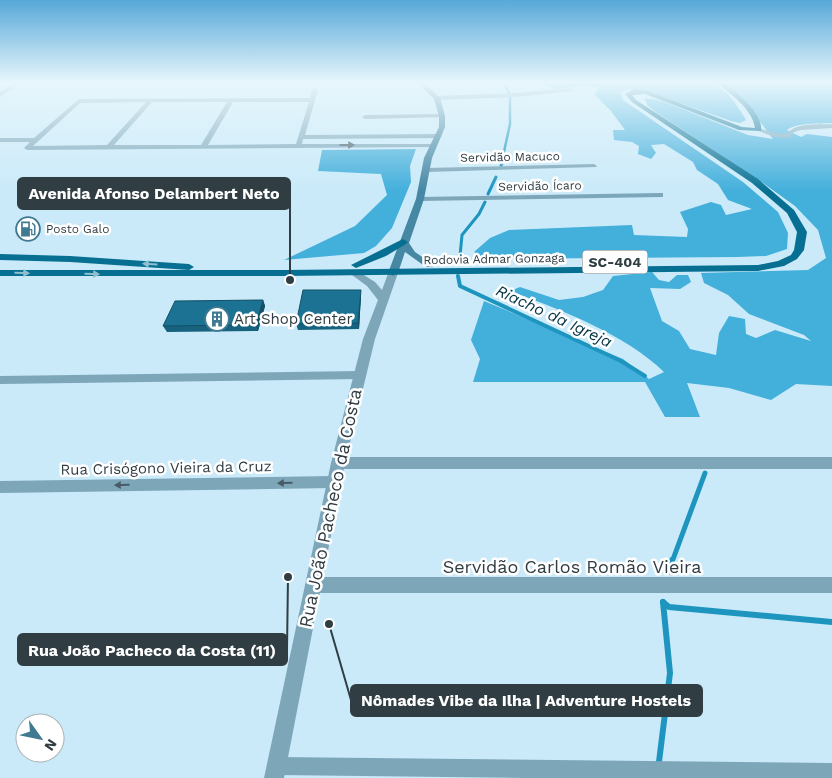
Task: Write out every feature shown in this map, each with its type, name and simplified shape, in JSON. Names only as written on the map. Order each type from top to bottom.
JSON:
[{"type":"main road","points":[[0,257],[70,259],[195,267],[394,269],[420,199],[428,158],[439,136],[442,118]]},
{"type":"main road","points":[[659,118],[755,181],[791,212],[802,232],[799,250]]},
{"type":"main road","points":[[714,118],[741,129],[759,130],[759,124],[755,118]]},
{"type":"main road","points":[[404,242],[412,254],[429,264]]},
{"type":"main road","points":[[0,272],[122,275],[356,269],[404,242]]},
{"type":"main road","name":"Rodovia Admar Gonzaga","points":[[394,269],[429,264],[761,260],[780,258],[799,250]]},
{"type":"main road","name":"Rodovia Admar Gonzaga","points":[[394,269],[758,268],[781,264],[794,257],[799,250]]},
{"type":"main road","points":[[44,273],[70,259]]},
{"type":"street","points":[[60,118],[27,148],[434,145]]},
{"type":"street","points":[[109,147],[135,118]]},
{"type":"street","points":[[204,146],[220,118]]},
{"type":"street","points":[[298,145],[307,118]]},
{"type":"street","points":[[759,130],[784,137],[789,136],[792,131],[800,128],[832,126]]},
{"type":"street","points":[[301,137],[439,136]]},
{"type":"street","points":[[0,140],[36,140]]},
{"type":"street","name":"Servidão Macuco","points":[[426,170],[594,166]]},
{"type":"street","name":"Servidão Ícaro","points":[[420,199],[660,195]]},
{"type":"street","points":[[356,269],[383,299]]},
{"type":"street","name":"Rua João Pacheco da Costa","points":[[275,772],[333,482],[359,375],[394,269]]},
{"type":"street","points":[[0,380],[359,375]]},
{"type":"street","points":[[338,462],[832,463]]},
{"type":"street","name":"Rua Crisógono Vieira da Cruz","points":[[0,487],[333,482]]},
{"type":"street","name":"Servidão Carlos Romão Vieira","points":[[313,585],[832,585]]},
{"type":"street","points":[[275,772],[644,770],[832,772]]},
{"type":"shaded area","points":[[616,118],[650,118],[743,182],[778,212],[788,233],[787,249],[766,256],[737,257],[484,259],[474,252],[490,238],[509,230],[632,225],[634,235],[687,237],[688,229],[680,212],[711,202],[721,205],[726,215],[752,209],[728,200],[718,184],[697,170],[693,162],[664,144],[651,145],[656,153],[651,159],[638,154],[639,146],[632,142],[614,140],[613,130],[625,130]]},
{"type":"shaded area","points":[[665,118],[706,118],[748,135],[773,139],[758,118],[832,118],[832,123],[802,125],[787,130],[801,137],[807,134],[832,137],[832,386],[796,384],[771,400],[729,388],[687,383],[700,417],[665,417],[645,382],[473,382],[480,359],[471,340],[484,301],[623,359],[649,379],[664,372],[631,346],[592,324],[510,291],[520,287],[559,300],[583,297],[603,290],[613,276],[652,272],[659,280],[669,282],[677,275],[688,275],[691,282],[680,289],[650,288],[662,321],[679,331],[690,349],[716,355],[719,333],[729,316],[745,319],[746,334],[756,338],[775,330],[811,341],[804,335],[749,314],[728,295],[704,283],[701,273],[808,270],[826,258],[818,230],[795,206]]},
{"type":"shaded area","points":[[723,118],[745,118],[746,120],[740,123]]},
{"type":"shaded area","points":[[416,149],[410,166],[411,182],[392,228],[376,246],[364,253],[284,260],[355,226],[387,195],[381,174],[318,171],[322,150]]},
{"type":"building","points":[[303,290],[361,290],[358,323],[296,324]]},
{"type":"building","name":"Art Shop Center","points":[[263,300],[256,325],[163,326],[175,301]]},
{"type":"waterway","name":"Riacho da Igreja","points":[[502,161],[510,118]]},
{"type":"waterway","name":"Riacho da Igreja","points":[[501,166],[503,160]]},
{"type":"waterway","name":"Riacho da Igreja","points":[[488,194],[496,177]]},
{"type":"waterway","name":"Riacho da Igreja","points":[[460,256],[462,235],[479,214],[485,202]]},
{"type":"waterway","name":"Riacho da Igreja","points":[[458,276],[460,286],[621,361],[645,376]]},
{"type":"waterway","name":"Riacho da Igreja","points":[[672,562],[705,473]]},
{"type":"waterway","name":"Riacho da Igreja","points":[[668,572],[672,560]]},
{"type":"waterway","name":"Riacho da Igreja","points":[[657,778],[670,673],[663,602],[669,607],[832,622]]},
{"type":"place","name":"Posto Galo","points":[[28,229]]},
{"type":"place","name":"Avenida Afonso Delambert Neto","points":[[290,280]]},
{"type":"place","name":"Art Shop Center","points":[[217,319]]},
{"type":"place","name":"Rua João Pacheco da Costa (11)","points":[[288,577]]},
{"type":"place","name":"Nômades Vibe da Ilha | Adventure Hostels","points":[[329,624]]}]
